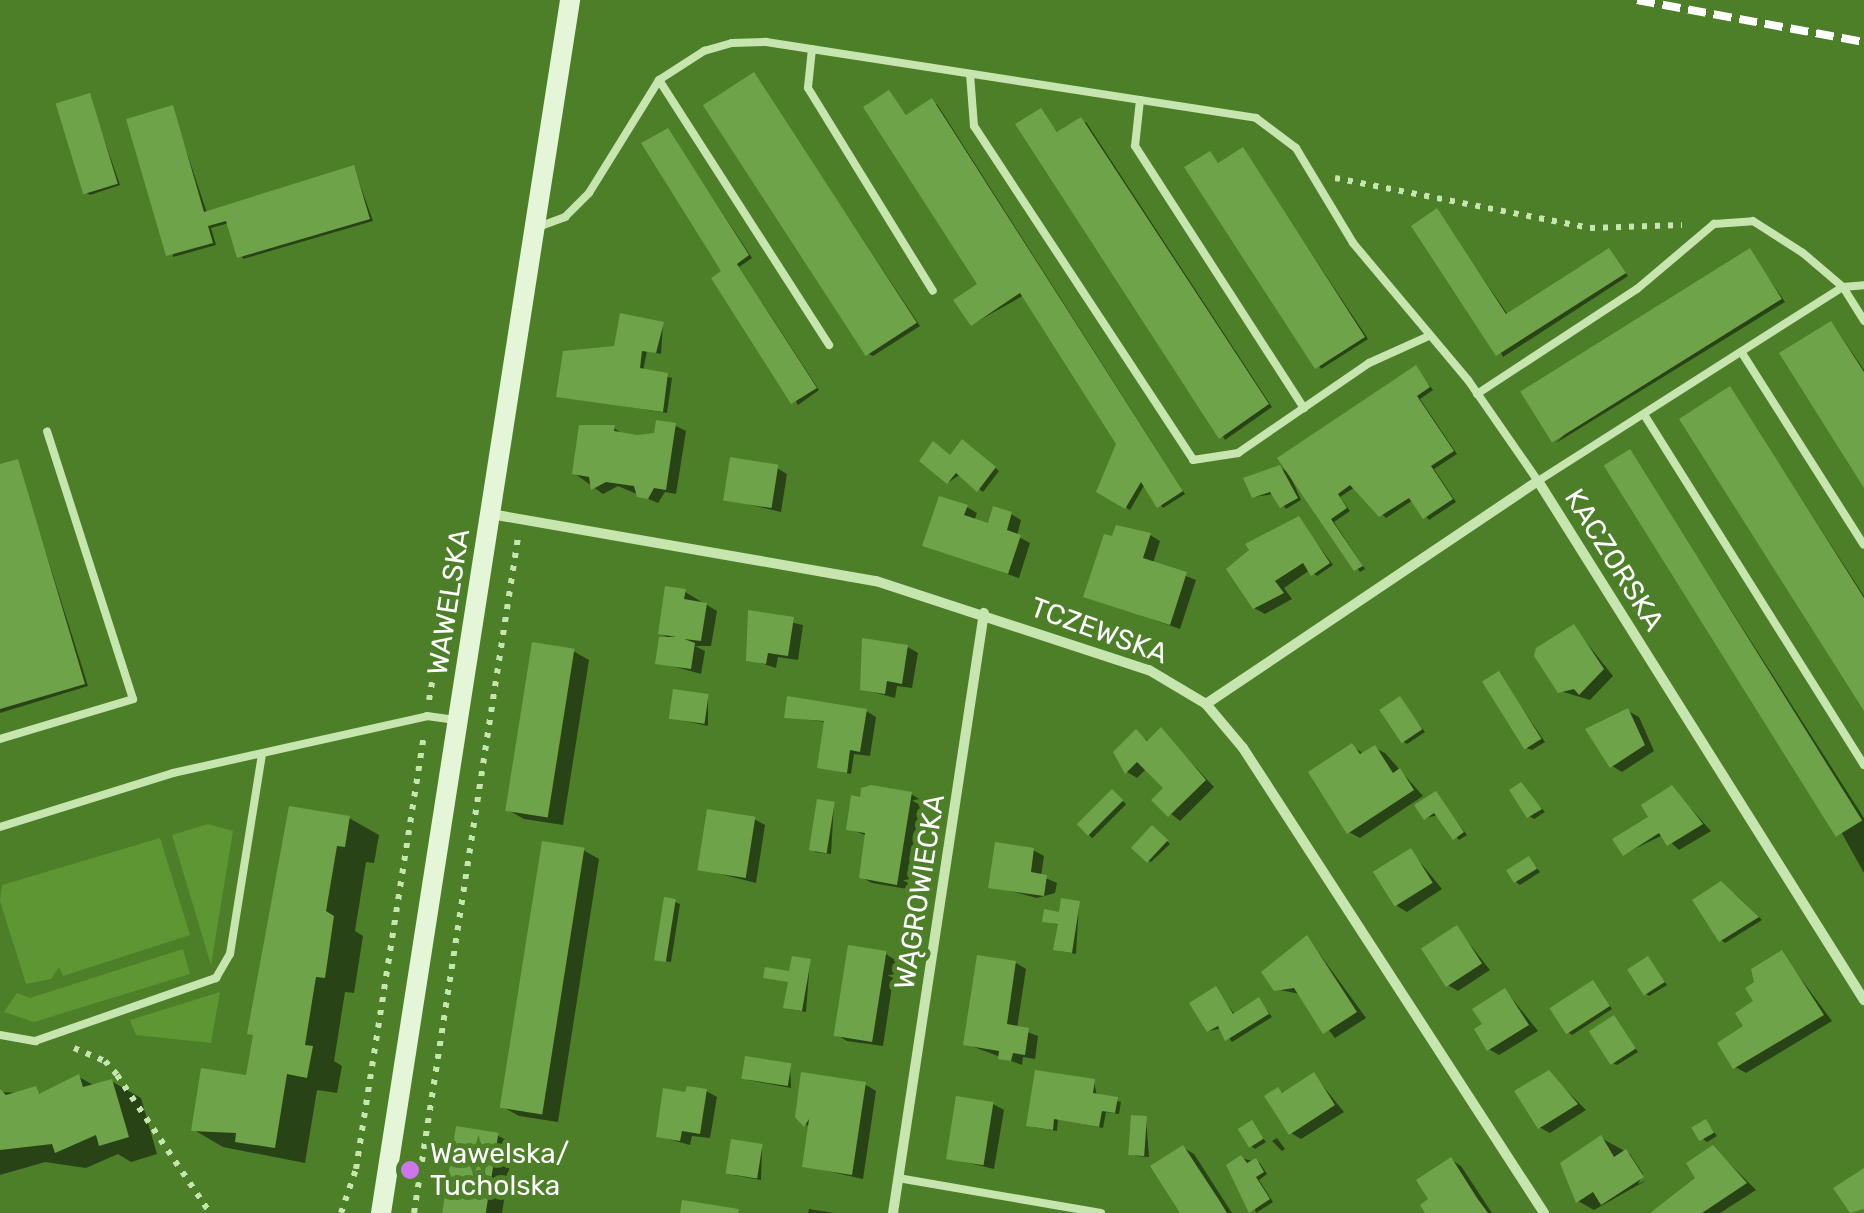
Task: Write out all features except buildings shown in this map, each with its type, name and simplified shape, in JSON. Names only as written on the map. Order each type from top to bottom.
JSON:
[{"type":"street","name":"WAWELSKA","points":[[381,1213],[570,0]]},
{"type":"street","name":"KACZORSKA","points":[[1206,704],[1538,481],[1864,1000]]},
{"type":"street","name":"TCZEWSKA","points":[[491,514],[792,563],[984,613],[1148,670],[1206,704],[1243,748],[1544,1213]]},
{"type":"street","name":"WĄGROWIECKA","points":[[892,1213],[984,613]]},
{"type":"lane","points":[[534,228],[565,217],[589,193],[659,80],[704,51],[732,43],[812,49],[1256,118],[1296,148],[1353,243],[1477,394],[1538,481],[1843,287],[1864,285]]},
{"type":"lane","points":[[812,49],[808,88],[933,291]]},
{"type":"lane","points":[[970,74],[974,126],[1193,460],[1238,454],[1369,364],[1429,336]]},
{"type":"lane","points":[[659,80],[829,345]]},
{"type":"lane","points":[[1140,100],[1135,146],[1304,408]]},
{"type":"lane","points":[[1477,394],[1636,289],[1714,224],[1753,221],[1843,287],[1864,321]]},
{"type":"lane","points":[[1742,353],[1864,545]]},
{"type":"lane","points":[[1645,416],[1864,765]]},
{"type":"lane","points":[[0,739],[134,700],[47,431]]},
{"type":"lane","points":[[0,827],[173,773],[427,716],[458,720]]},
{"type":"lane","points":[[0,1035],[28,1041],[59,1033],[206,986],[220,973],[230,954],[262,755]]},
{"type":"lane","points":[[898,1178],[1101,1213]]},
{"type":"path","points":[[1296,148],[1330,176],[1364,188],[1426,194],[1590,228],[1714,224]]},
{"type":"path","points":[[414,1213],[521,519]]},
{"type":"path","points":[[59,1033],[117,1074],[210,1213]]},
{"type":"green space","points":[[208,824],[233,831],[211,965],[172,835]]},
{"type":"green space","points":[[160,838],[190,935],[63,976],[59,967],[51,979],[26,984],[0,901],[2,885]]},
{"type":"green space","points":[[183,949],[190,974],[34,1022],[4,1012],[17,993],[30,998]]},
{"type":"green space","points":[[220,992],[211,1043],[136,1035],[130,1020]]},
{"type":"railway","points":[[1637,0],[1864,42]]},
{"type":"place","name":"Wawelska/ Tucholska","points":[[410,1170]]}]
